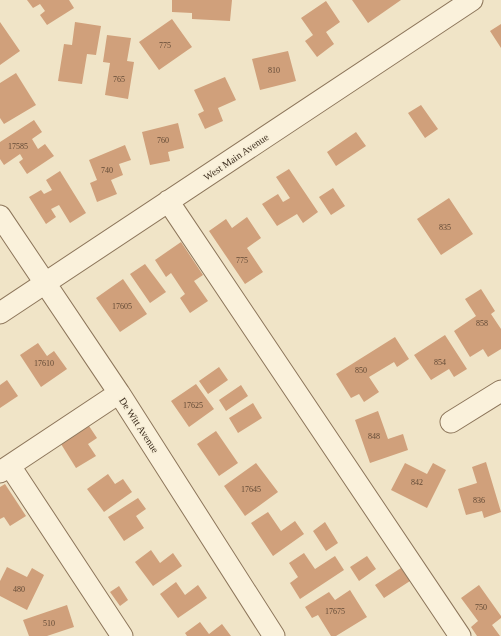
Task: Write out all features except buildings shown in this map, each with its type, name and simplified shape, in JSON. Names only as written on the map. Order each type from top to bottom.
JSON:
[{"type":"street","name":"West Main Avenue","points":[[0,314],[472,0]]},
{"type":"street","points":[[168,201],[460,636]]},
{"type":"street","name":"De Witt Avenue","points":[[0,216],[119,393],[274,636]]},
{"type":"street","points":[[451,422],[501,391]]},
{"type":"street","points":[[119,393],[5,469],[122,636]]}]
